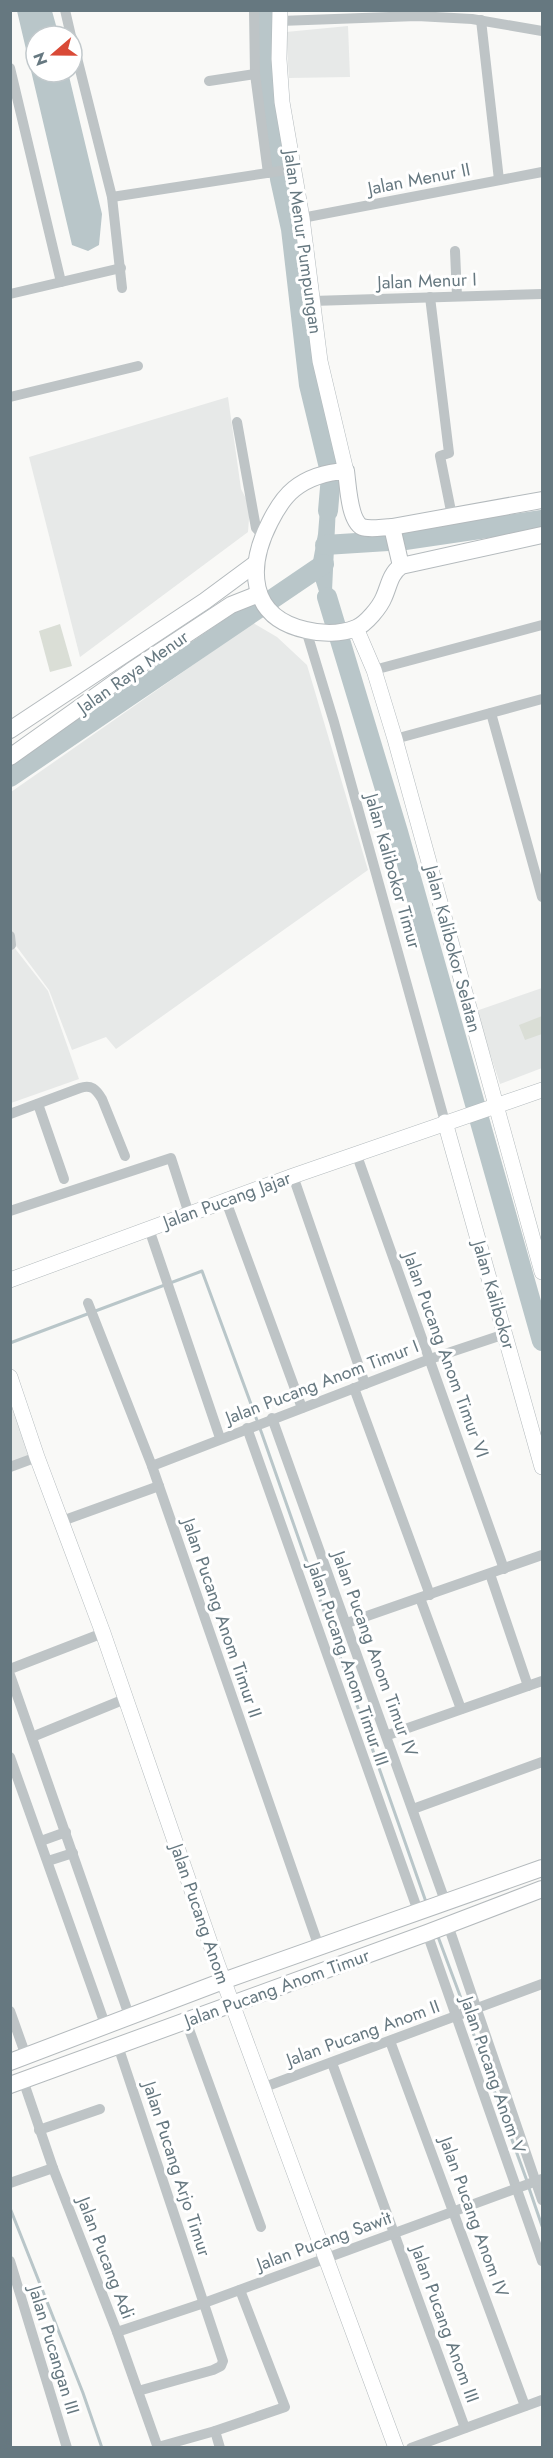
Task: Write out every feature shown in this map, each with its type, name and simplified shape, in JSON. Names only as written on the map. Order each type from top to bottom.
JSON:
[{"type":"main road","points":[[543,500],[392,527],[369,528],[358,523],[333,473],[301,484],[288,495],[274,514],[262,536],[255,564],[255,580],[263,602],[289,625],[327,633],[354,628],[381,603],[390,579],[401,566],[543,535]]},
{"type":"main road","points":[[392,527],[401,566]]},
{"type":"main road","name":"Jalan Raya Menur","points":[[10,730],[205,601],[255,564]]},
{"type":"main road","name":"Jalan Raya Menur","points":[[10,757],[131,671],[231,605],[263,602]]},
{"type":"main road","points":[[44,708],[57,725]]},
{"type":"main road","points":[[29,718],[42,735]]},
{"type":"main road","name":"Jalan Pucang Anom Timur","points":[[18,2059],[223,1981],[441,1902],[543,1868]]},
{"type":"main road","points":[[521,1875],[536,1891]]},
{"type":"main road","name":"Jalan Pucang Anom Timur","points":[[17,2083],[536,1891]]},
{"type":"street","points":[[112,197],[279,171],[255,74],[254,10]]},
{"type":"street","points":[[280,16],[417,16],[481,20],[543,31]]},
{"type":"street","name":"Jalan Menur Pumpungan","points":[[280,16],[279,171],[302,218],[333,473]]},
{"type":"street","points":[[481,20],[499,180]]},
{"type":"street","points":[[10,68],[61,282]]},
{"type":"street","points":[[209,81],[255,74]]},
{"type":"street","points":[[84,84],[112,197],[122,288]]},
{"type":"street","name":"Jalan Menur II","points":[[302,218],[543,172]]},
{"type":"street","points":[[455,251],[457,296]]},
{"type":"street","points":[[10,294],[121,268]]},
{"type":"street","name":"Jalan Menur I","points":[[312,301],[543,294]]},
{"type":"street","points":[[430,297],[449,453],[440,456],[452,516]]},
{"type":"street","points":[[10,398],[138,366]]},
{"type":"street","points":[[237,422],[256,528],[262,536]]},
{"type":"street","points":[[374,670],[543,625]]},
{"type":"street","name":"Jalan Kalibokor Selatan","points":[[354,628],[374,670],[395,739],[490,1107],[543,1272]]},
{"type":"street","name":"Jalan Kalibokor Timur","points":[[306,630],[452,1120]]},
{"type":"street","points":[[395,739],[543,699]]},
{"type":"street","points":[[491,713],[537,858],[543,897]]},
{"type":"street","points":[[10,936],[11,945]]},
{"type":"street","points":[[10,1114],[90,1086],[102,1098],[125,1156]]},
{"type":"street","name":"Jalan Pucang Jajar","points":[[10,1280],[356,1153],[543,1090]]},
{"type":"street","points":[[38,1104],[64,1179]]},
{"type":"street","name":"Jalan Kalibokor","points":[[452,1120],[505,1334],[543,1467]]},
{"type":"street","name":"Jalan Pucang Anom Timur VI","points":[[356,1153],[504,1569]]},
{"type":"street","points":[[10,1211],[171,1158],[189,1214]]},
{"type":"street","points":[[293,1176],[461,1710]]},
{"type":"street","points":[[226,1201],[302,1408]]},
{"type":"street","points":[[149,1229],[220,1438]]},
{"type":"street","name":"Jalan Pucang Anom Timur II","points":[[88,1303],[152,1466],[319,1947]]},
{"type":"street","name":"Jalan Pucang Anom Timur I","points":[[152,1466],[430,1359],[505,1334]]},
{"type":"street","name":"Jalan Pucang Anom","points":[[10,1377],[36,1457],[103,1634],[223,1981],[396,2448]]},
{"type":"street","name":"Jalan Pucang Anom Timur IV","points":[[258,1424],[347,1623],[413,1809],[441,1902]]},
{"type":"street","name":"Jalan Pucang Anom Timur III","points":[[258,1424],[419,1911]]},
{"type":"street","points":[[11,1464],[36,1457]]},
{"type":"street","points":[[62,1521],[159,1486]]},
{"type":"street","points":[[347,1623],[543,1555]]},
{"type":"street","points":[[490,1574],[528,1686]]},
{"type":"street","points":[[10,1669],[103,1634]]},
{"type":"street","points":[[10,1675],[130,2018]]},
{"type":"street","points":[[388,1735],[543,1681]]},
{"type":"street","points":[[32,1737],[125,1700]]},
{"type":"street","points":[[10,1757],[106,2027]]},
{"type":"street","points":[[413,1809],[543,1762]]},
{"type":"street","points":[[41,1841],[66,1832]]},
{"type":"street","points":[[48,1862],[73,1852]]},
{"type":"street","name":"Jalan Pucang Anom V","points":[[437,1929],[474,2009],[530,2184],[543,2261]]},
{"type":"street","name":"Jalan Pucang Anom V","points":[[437,1929],[457,2015],[530,2184],[543,2200]]},
{"type":"street","points":[[540,1985],[543,1998]]},
{"type":"street","name":"Jalan Pucang Anom II","points":[[262,2088],[540,1985]]},
{"type":"street","points":[[10,2012],[18,2059]]},
{"type":"street","points":[[186,2021],[261,2227]]},
{"type":"street","name":"Jalan Pucang Anom IV","points":[[390,2041],[525,2406]]},
{"type":"street","name":"Jalan Pucang Arjo Timur","points":[[118,2046],[222,2358],[221,2366],[138,2391]]},
{"type":"street","name":"Jalan Pucang Anom III","points":[[332,2063],[465,2428]]},
{"type":"street","name":"Jalan Pucang Adi","points":[[17,2083],[39,2130],[117,2332],[158,2447]]},
{"type":"street","points":[[39,2130],[100,2109]]},
{"type":"street","points":[[10,2183],[53,2168]]},
{"type":"street","name":"Jalan Pucang Sawit","points":[[117,2332],[204,2303],[530,2184]]},
{"type":"street","name":"Jalan Pucangan III","points":[[10,2261],[67,2448]]},
{"type":"street","points":[[158,2447],[215,2431],[285,2407],[240,2290]]},
{"type":"street","points":[[411,2448],[543,2400]]},
{"type":"street","points":[[215,2431],[220,2448]]},
{"type":"shaded area","points":[[17,11],[52,11],[56,24],[24,24],[24,41]]},
{"type":"shaded area","points":[[348,26],[350,77],[289,78],[286,32]]},
{"type":"shaded area","points":[[34,84],[71,84],[102,214],[99,245],[88,251],[72,245]]},
{"type":"shaded area","points":[[228,397],[241,489],[250,506],[248,532],[80,657],[29,457]]},
{"type":"shaded area","points":[[322,484],[337,484],[332,591],[341,618],[329,623],[314,576],[313,561],[318,534]]},
{"type":"shaded area","points":[[253,623],[277,637],[307,665],[368,870],[116,1049],[106,1037],[72,1050],[49,990],[11,939],[11,792]]},
{"type":"shaded area","points":[[60,624],[72,666],[50,672],[39,631]]},
{"type":"shaded area","points":[[10,942],[48,991],[79,1079],[11,1103]]},
{"type":"shaded area","points":[[542,988],[542,1068],[500,1084],[476,1011]]},
{"type":"shaded area","points":[[542,1016],[542,1034],[525,1040],[519,1025]]},
{"type":"shaded area","points":[[12,1405],[32,1460],[10,1467],[10,1406]]},
{"type":"waterway","points":[[265,10],[265,62],[280,179],[291,229],[309,385],[331,476],[328,511]]},
{"type":"waterway","points":[[405,540],[542,520]]},
{"type":"waterway","points":[[325,545],[388,541]]},
{"type":"waterway","points":[[10,777],[324,564]]},
{"type":"waterway","points":[[327,597],[398,832],[542,1341]]},
{"type":"waterway","points":[[10,1343],[202,1271],[262,1434],[426,1902]]},
{"type":"waterway","points":[[437,1934],[465,2009]]},
{"type":"waterway","points":[[467,2016],[527,2181]]},
{"type":"waterway","points":[[529,2188],[542,2226]]},
{"type":"waterway","points":[[10,2208],[83,2393],[102,2448]]}]
